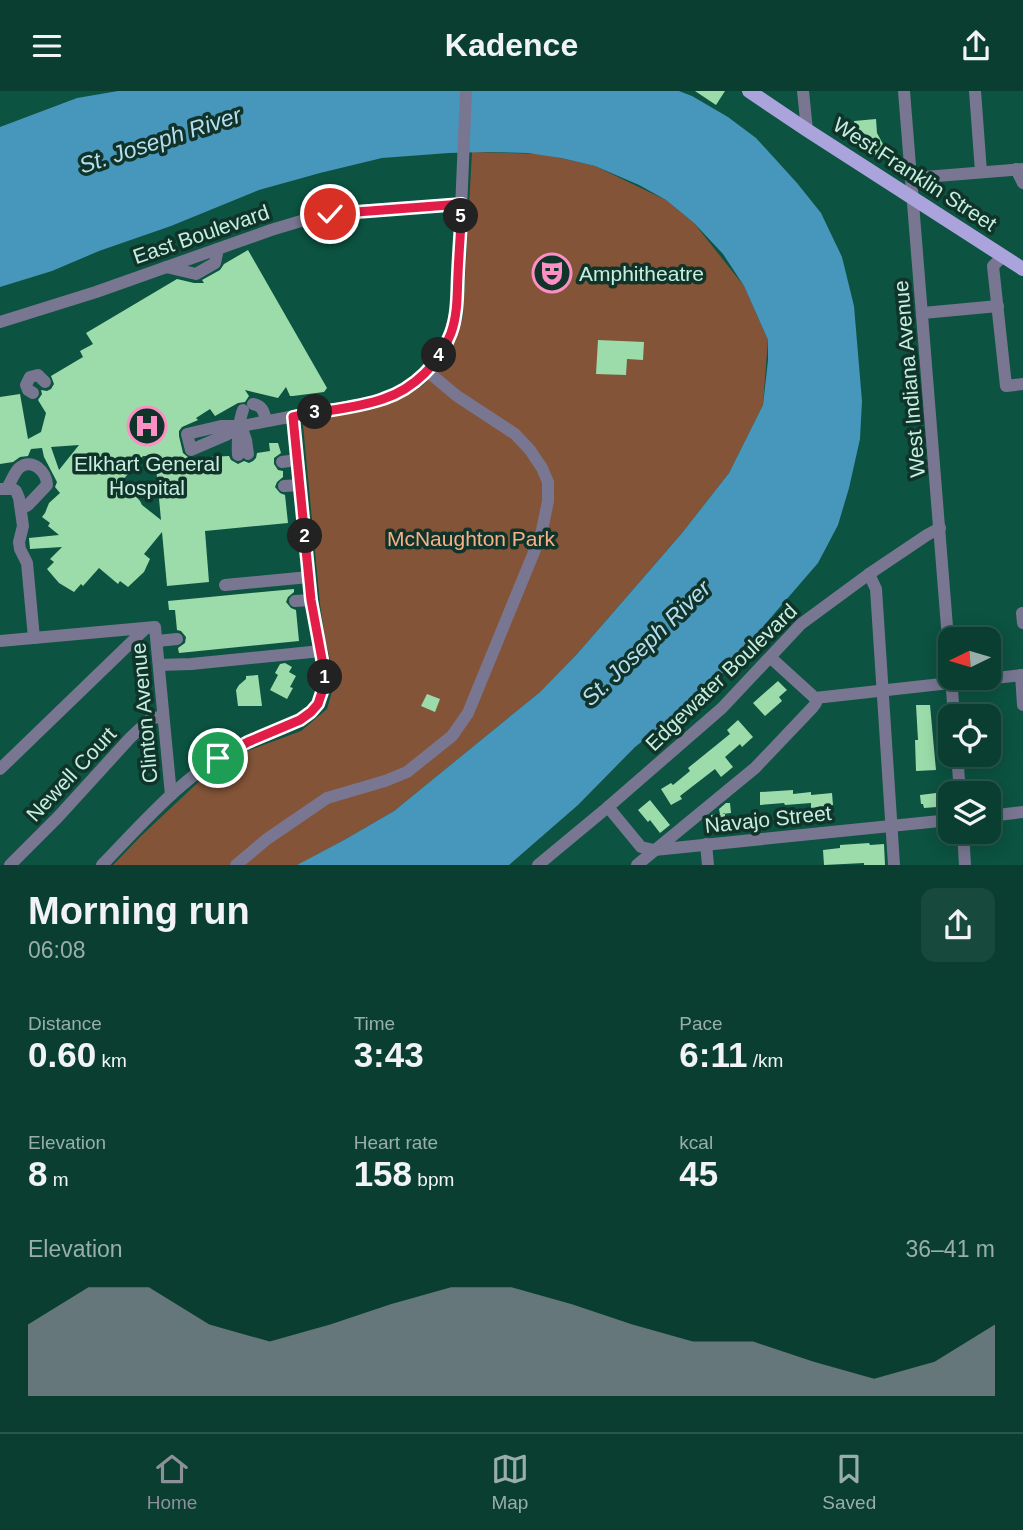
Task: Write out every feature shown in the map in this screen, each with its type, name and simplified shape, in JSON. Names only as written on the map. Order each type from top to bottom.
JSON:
[{"type":"main road","name":"West Franklin Street","points":[[749,91],[1023,269]]},
{"type":"street","points":[[241,426],[385,399],[407,387],[427,371],[445,346],[457,304],[466,91]]},
{"type":"street","points":[[803,91],[807,130]]},
{"type":"street","name":"West Indiana Avenue","points":[[904,91],[947,627]]},
{"type":"street","points":[[975,91],[981,172]]},
{"type":"street","points":[[912,178],[1019,169],[1023,183]]},
{"type":"street","name":"East Boulevard","points":[[0,322],[271,230],[321,216],[462,204]]},
{"type":"street","points":[[1003,255],[993,266],[1006,386],[1023,384]]},
{"type":"street","points":[[923,313],[998,306]]},
{"type":"street","points":[[236,865],[267,839],[327,798],[407,772],[452,736],[468,713],[541,535],[548,501],[548,482],[530,450],[515,434],[457,396],[427,371]]},
{"type":"street","points":[[33,393],[26,385],[30,377],[38,375],[45,382]]},
{"type":"street","points":[[243,454],[237,441],[241,426],[240,417],[248,407],[258,405],[263,409],[266,421]]},
{"type":"street","points":[[102,865],[171,795],[218,758],[300,720],[318,704],[325,683],[324,670],[311,600],[293,417]]},
{"type":"street","points":[[282,462],[298,460]]},
{"type":"street","points":[[21,509],[47,485],[47,477],[34,465],[20,468],[3,488],[18,494],[23,526],[19,542],[27,563],[34,638]]},
{"type":"street","points":[[284,486],[300,485]]},
{"type":"street","name":"Edgewater Boulevard","points":[[538,865],[722,708],[801,624],[927,534],[940,528]]},
{"type":"street","points":[[869,575],[876,589],[894,865]]},
{"type":"street","points":[[225,585],[309,577]]},
{"type":"street","points":[[295,601],[311,600]]},
{"type":"street","points":[[1022,613],[1023,623]]},
{"type":"street","points":[[0,641],[151,627]]},
{"type":"street","points":[[0,769],[151,627]]},
{"type":"street","name":"Clinton Avenue","points":[[151,627],[157,641],[171,795]]},
{"type":"street","points":[[157,641],[177,639]]},
{"type":"street","points":[[159,665],[321,651]]},
{"type":"street","points":[[637,865],[755,768],[816,703],[815,698],[771,658]]},
{"type":"street","points":[[1001,676],[1022,675],[1023,705]]},
{"type":"street","points":[[815,698],[938,685]]},
{"type":"street","name":"Newell Court","points":[[10,865],[137,731],[151,718],[163,717]]},
{"type":"street","points":[[608,807],[641,847],[654,850]]},
{"type":"street","points":[[1001,815],[1023,812]]},
{"type":"street","name":"Navajo Street","points":[[654,850],[938,821]]},
{"type":"street","points":[[706,844],[708,865]]},
{"type":"street","points":[[964,844],[965,865]]},
{"type":"green space","name":"McNaughton Park","points":[[472,152],[543,154],[595,166],[666,200],[694,223],[744,286],[768,340],[763,405],[729,473],[682,533],[577,654],[540,692],[394,811],[298,865],[113,865],[208,773],[242,753],[301,731],[327,709],[335,681],[320,604],[303,425],[308,419],[374,409],[396,401],[422,386],[450,354],[463,317]]},
{"type":"water","name":"St. Joseph River","points":[[118,91],[679,91],[728,117],[756,138],[821,213],[842,257],[854,306],[862,401],[860,439],[838,525],[818,563],[709,689],[635,747],[578,805],[509,865],[297,865],[394,811],[540,692],[577,654],[682,533],[729,473],[763,405],[768,360],[768,340],[744,286],[723,254],[694,223],[666,200],[639,185],[595,166],[561,158],[528,153],[488,152],[382,158],[320,173],[259,190],[52,271],[0,287],[0,127],[77,98]]},
{"type":"building","points":[[695,91],[725,91],[716,105]]},
{"type":"building","points":[[876,119],[877,133],[890,157],[877,158],[864,133],[855,134],[854,121]]},
{"type":"building","points":[[248,250],[327,388],[324,392],[290,396],[286,387],[278,398],[245,390],[249,396],[245,402],[215,416],[210,409],[196,418],[198,420],[182,427],[179,436],[183,453],[189,458],[229,456],[238,464],[244,461],[249,463],[256,458],[257,453],[270,451],[269,443],[278,443],[281,453],[274,458],[274,464],[278,470],[283,471],[283,477],[275,487],[285,495],[288,523],[205,531],[209,582],[167,586],[162,532],[144,554],[150,559],[144,572],[128,587],[120,581],[118,584],[99,568],[74,592],[59,583],[47,569],[54,562],[50,559],[62,547],[30,549],[29,538],[59,535],[42,517],[49,503],[60,493],[55,487],[57,482],[42,448],[31,449],[28,456],[0,464],[0,397],[20,394],[28,439],[41,432],[46,413],[38,400],[42,394],[41,390],[51,389],[54,384],[51,376],[83,357],[80,351],[93,344],[86,333],[177,279],[204,283],[202,280],[220,270],[224,264]],"holes":[[[79,445],[59,470],[51,447]],[[143,456],[155,456],[161,520],[142,505],[132,492],[117,487]]]},
{"type":"building","name":"Amphitheatre","points":[[550,262],[564,273],[554,285],[540,273]]},
{"type":"building","points":[[598,340],[644,342],[643,360],[627,359],[626,375],[596,374]]},
{"type":"building","points":[[294,589],[286,602],[296,610],[299,641],[179,653],[178,648],[185,643],[186,637],[177,630],[175,610],[169,610],[168,601]]},
{"type":"building","points":[[285,663],[292,667],[289,672],[296,676],[287,699],[270,690],[280,664]]},
{"type":"building","points":[[258,675],[262,706],[238,706],[236,690],[239,685],[246,676]]},
{"type":"building","points":[[778,681],[787,690],[779,697],[782,701],[765,716],[753,703]]},
{"type":"building","points":[[427,694],[440,699],[435,712],[421,706]]},
{"type":"building","points":[[916,705],[930,705],[936,770],[916,771]]},
{"type":"building","points":[[738,720],[753,737],[725,757],[733,767],[721,777],[715,769],[680,796],[682,799],[671,805],[661,789],[671,783],[673,785],[690,771],[688,768],[730,734],[727,730]]},
{"type":"building","points":[[793,790],[793,794],[832,793],[833,805],[811,808],[811,803],[760,805],[760,792]]},
{"type":"building","points":[[936,793],[937,807],[924,808],[920,795]]},
{"type":"building","points":[[650,800],[670,825],[660,833],[638,810]]},
{"type":"building","points":[[730,803],[731,813],[725,814],[725,826],[712,827],[711,815],[720,814],[719,809]]},
{"type":"building","points":[[884,844],[885,865],[824,865],[823,850],[840,848],[840,845]]},
{"type":"place","name":"Amphitheatre","points":[[552,273]]},
{"type":"place","name":"Elkhart General Hospital","points":[[147,426]]},
{"type":"route","points":[[218,758],[300,720],[318,704],[325,683],[311,600],[293,417],[385,399],[413,384],[438,358],[454,322],[462,204],[330,214]]}]
